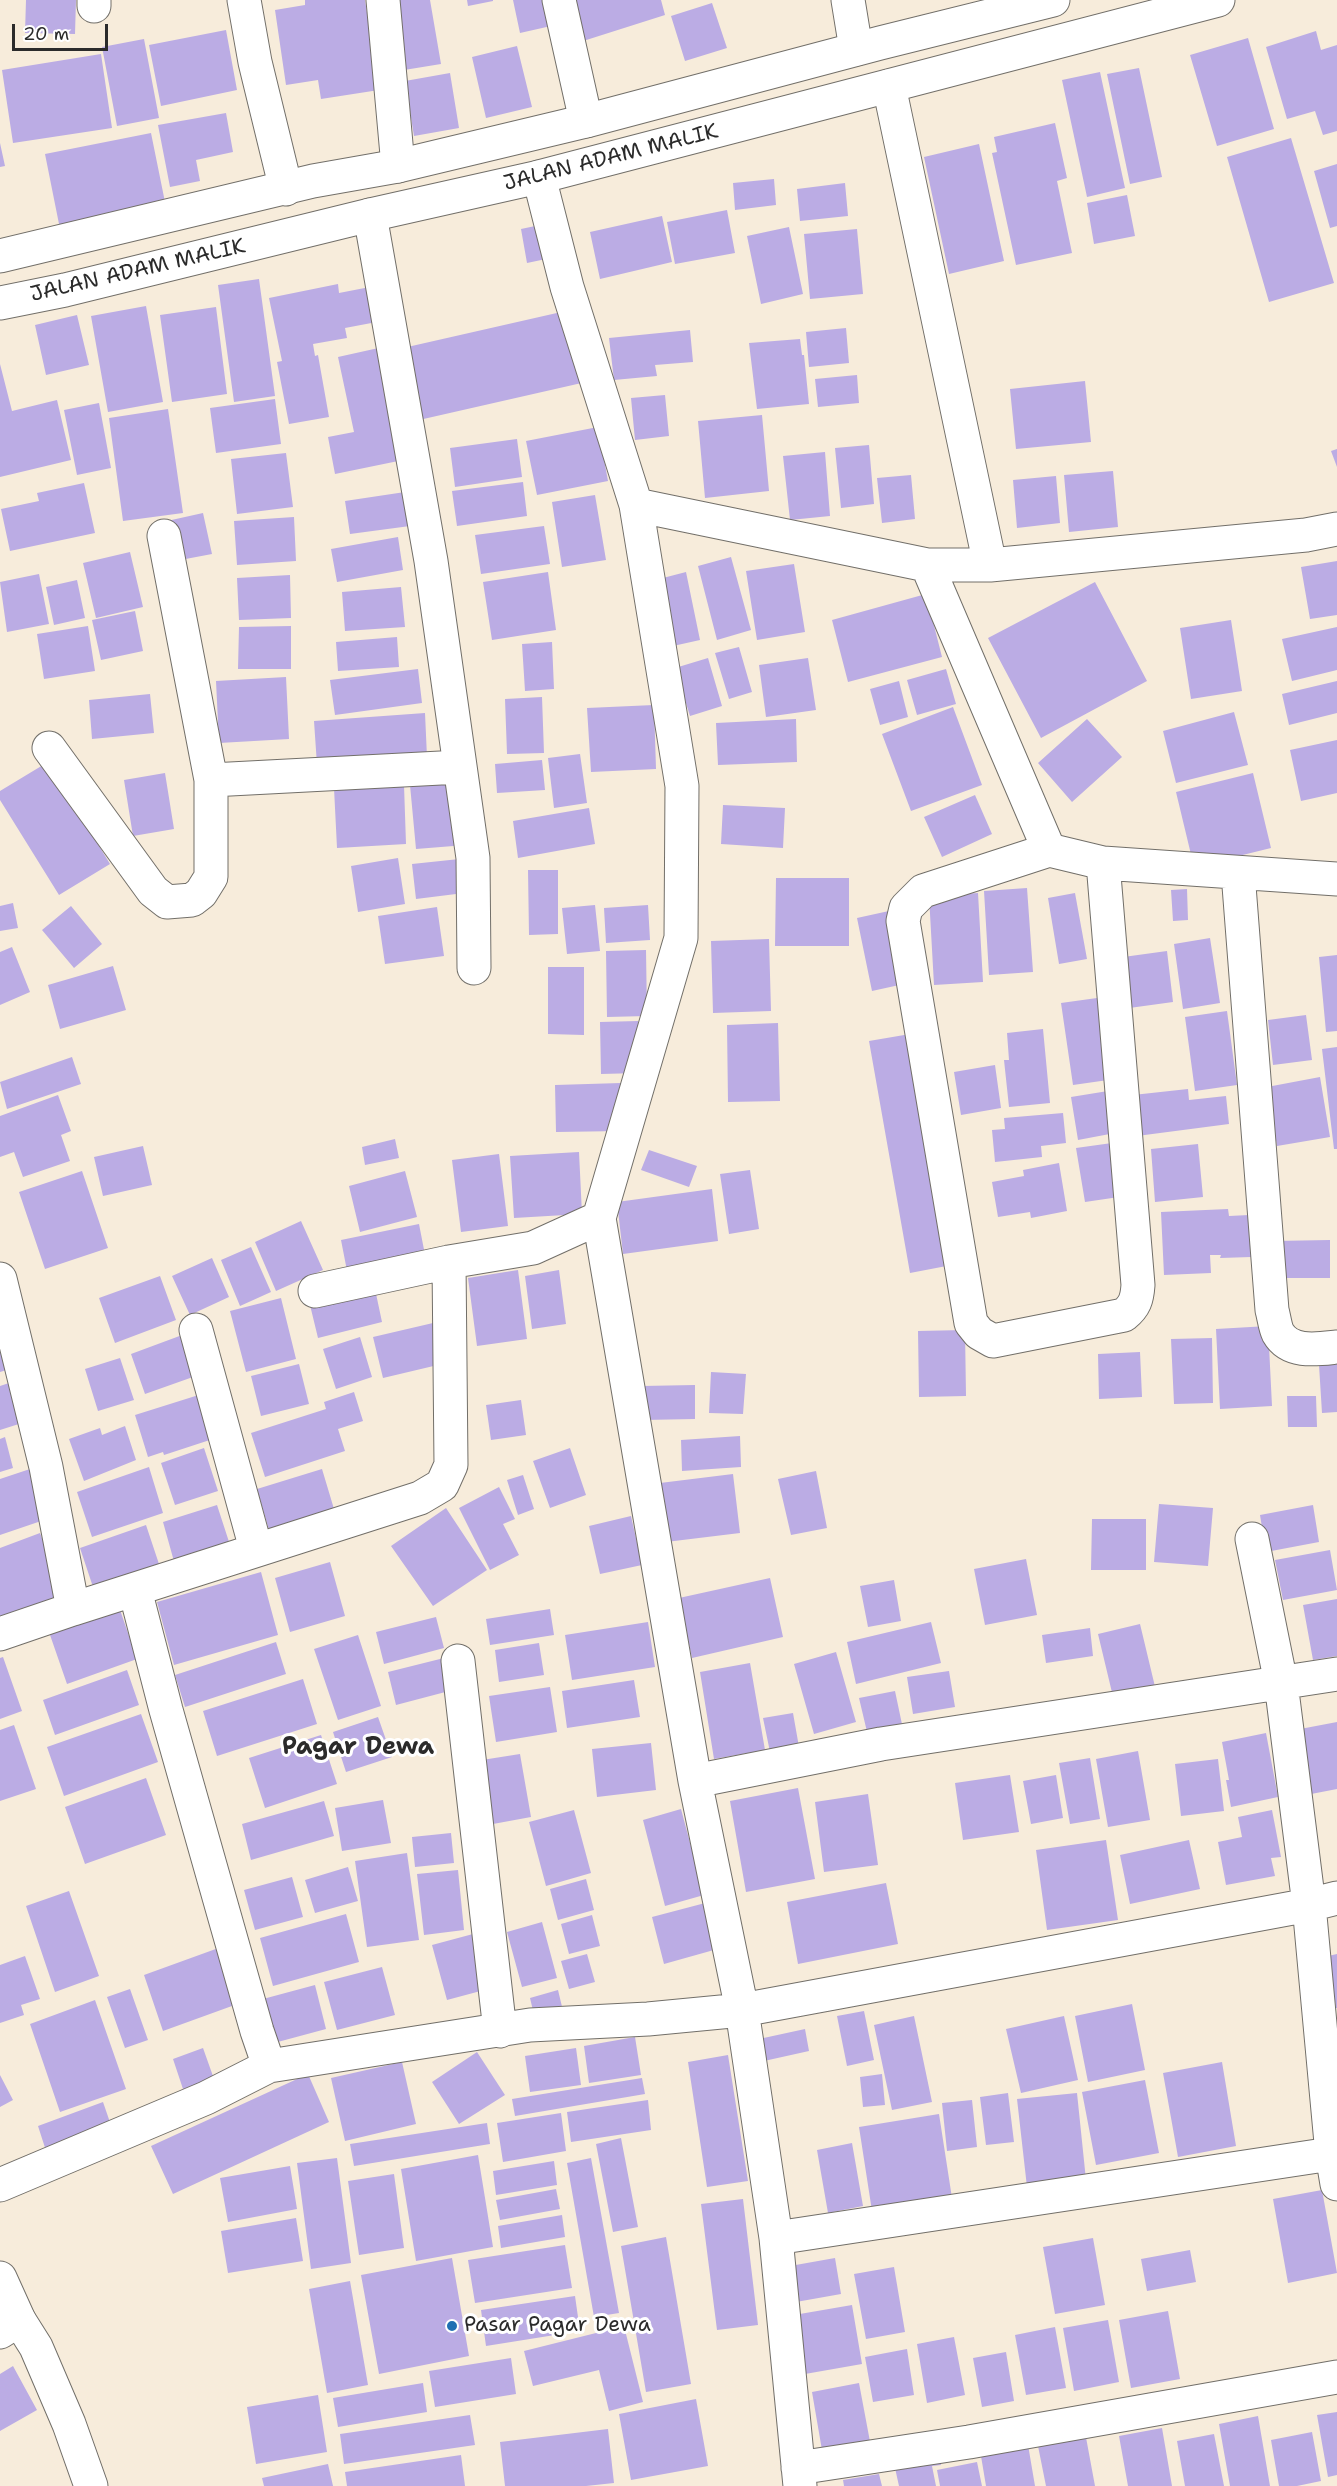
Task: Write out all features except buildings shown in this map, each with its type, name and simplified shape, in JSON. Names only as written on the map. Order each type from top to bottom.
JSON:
[{"type":"main road","points":[[244,0],[255,62],[286,189]]},
{"type":"main road","points":[[382,0],[398,166]]},
{"type":"main road","points":[[559,0],[586,121]]},
{"type":"main road","points":[[848,0],[856,49]]},
{"type":"main road","name":"JALAN ADAM MALIK","points":[[0,303],[64,290],[370,215],[539,177],[1217,0]]},
{"type":"main road","name":"JALAN ADAM MALIK","points":[[0,256],[313,181],[398,166],[586,121],[1044,1]]},
{"type":"main road","points":[[889,86],[990,565]]},
{"type":"main road","points":[[539,177],[567,287],[636,506],[682,786],[681,938],[599,1218],[695,1781],[742,2010],[776,2238],[799,2477],[969,2442],[1337,2377]]},
{"type":"main road","points":[[370,215],[431,561],[474,858],[474,968]]},
{"type":"main road","points":[[56,243],[64,290]]},
{"type":"main road","points":[[636,506],[927,565],[990,565],[1306,535],[1337,529]]},
{"type":"main road","points":[[49,748],[153,891],[168,902],[192,900],[201,893],[211,877],[211,780],[164,537]]},
{"type":"main road","points":[[927,565],[1049,850]]},
{"type":"main road","points":[[211,780],[460,766]]},
{"type":"main road","points":[[1103,863],[1137,1274],[1137,1299],[1124,1315],[993,1341],[979,1333],[971,1323],[903,921],[906,908],[923,891],[1049,850],[1103,863],[1337,879]]},
{"type":"main road","points":[[1238,873],[1272,1310],[1279,1335],[1295,1348],[1311,1350],[1337,1347]]},
{"type":"main road","points":[[315,1291],[449,1262],[533,1248],[599,1218]]},
{"type":"main road","points":[[0,1634],[256,1549],[420,1498],[442,1485],[448,1477],[451,1465],[449,1262]]},
{"type":"main road","points":[[0,1279],[46,1467],[73,1609]]},
{"type":"main road","points":[[196,1330],[256,1549]]},
{"type":"main road","points":[[776,2238],[1335,2164],[1323,1902],[1252,1539]]},
{"type":"main road","points":[[135,1590],[179,1756],[269,2066]]},
{"type":"main road","points":[[459,1661],[500,2031]]},
{"type":"main road","points":[[695,1781],[881,1743],[1337,1674]]},
{"type":"main road","points":[[0,2185],[206,2098],[269,2066],[530,2025],[648,2019],[742,2010],[1323,1902]]},
{"type":"main road","points":[[0,2278],[10,2326],[36,2347],[69,2424],[91,2486]]},
{"type":"place","name":"Pasar Pagar Dewa","points":[[452,2326]]},
{"type":"district","name":"Pagar Dewa","points":[[358,1748]]}]
